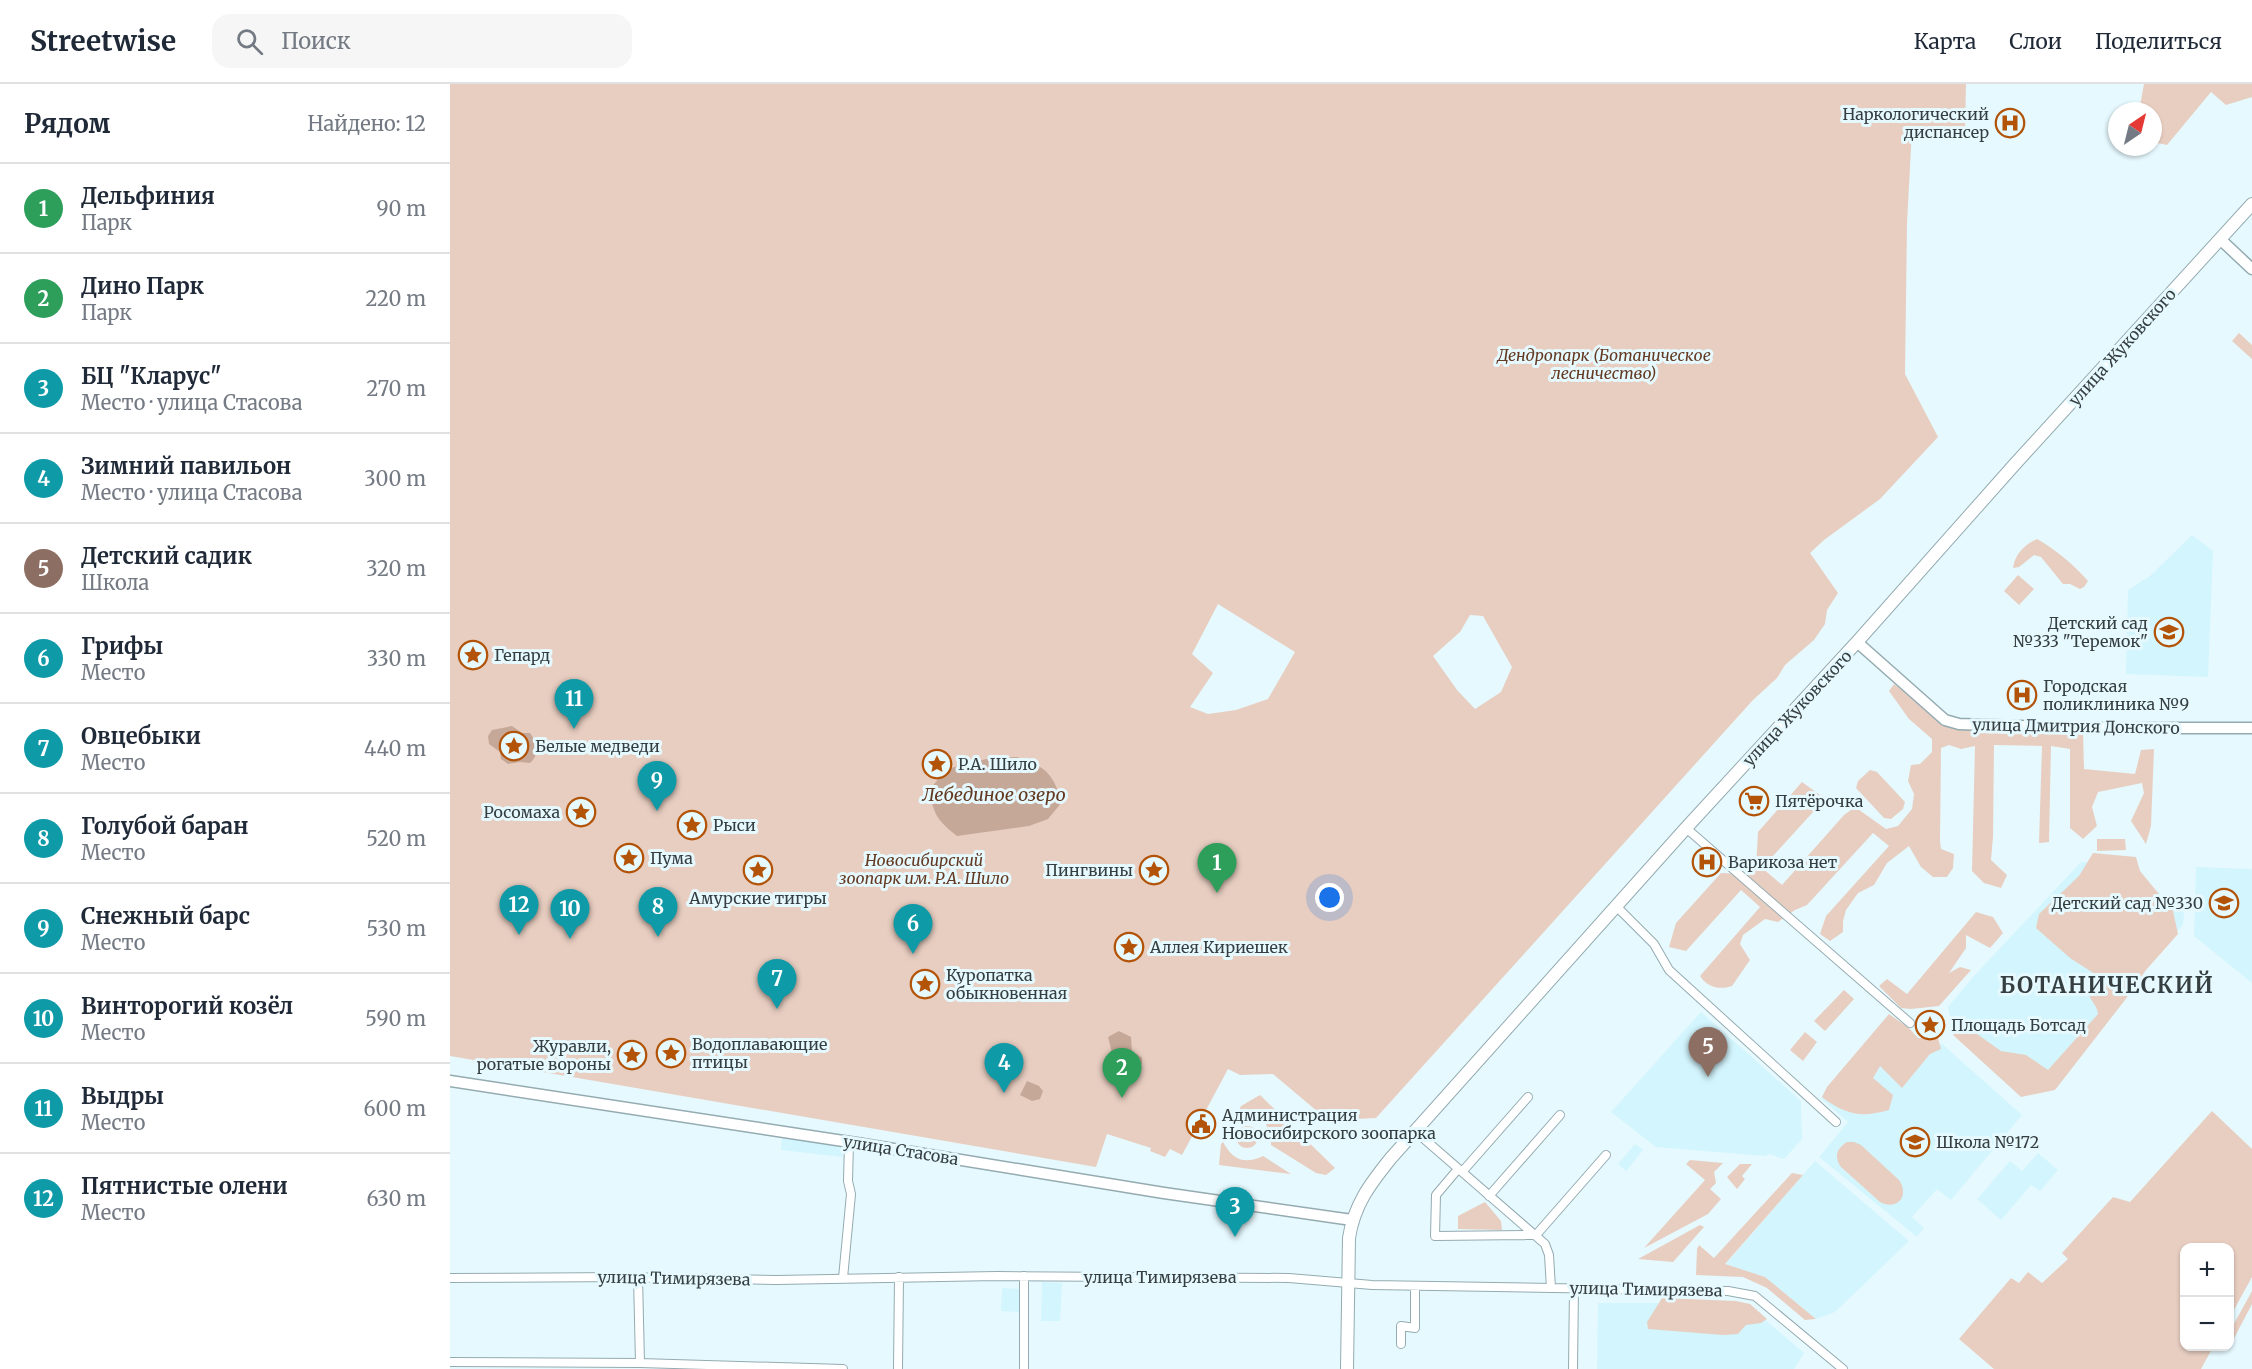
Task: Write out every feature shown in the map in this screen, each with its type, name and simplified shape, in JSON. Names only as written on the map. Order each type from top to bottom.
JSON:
[{"type":"main road","name":"улица Жуковского","points":[[1352,1220],[1367,1188],[1415,1131],[1686,828],[2252,204]]},
{"type":"main road","points":[[1347,1369],[1348,1284],[1352,1220]]},
{"type":"street","points":[[2220,239],[2252,269]]},
{"type":"street","name":"улица Дмитрия Донского","points":[[1857,642],[1945,720],[1959,724],[2088,728],[2252,728]]},
{"type":"street","points":[[1686,828],[1910,1023]]},
{"type":"street","points":[[1617,907],[1654,944],[1669,970],[1836,1122]]},
{"type":"street","name":"улица Стасова","points":[[450,1082],[1352,1220]]},
{"type":"street","points":[[1528,1097],[1436,1195],[1435,1236],[1536,1236],[1606,1155]]},
{"type":"street","points":[[1490,1196],[1560,1115]]},
{"type":"street","points":[[1415,1131],[1545,1244],[1549,1256],[1551,1287]]},
{"type":"street","points":[[843,1278],[851,1194],[848,1181],[849,1142]]},
{"type":"street","points":[[1024,1276],[1024,1369]]},
{"type":"street","name":"улица Тимирязева","points":[[450,1278],[639,1277],[776,1280],[1024,1276],[1289,1278],[1348,1284],[1415,1286],[1728,1291],[1755,1296],[1843,1369]]},
{"type":"street","points":[[639,1277],[640,1363]]},
{"type":"street","points":[[898,1369],[899,1277]]},
{"type":"street","points":[[1401,1344],[1401,1326],[1415,1328],[1415,1286]]},
{"type":"street","points":[[1574,1288],[1574,1369]]},
{"type":"street","points":[[450,1362],[640,1363],[843,1369]]},
{"type":"shaded area","name":"Детский сад №333 \"Теремок\"","points":[[2192,535],[2213,551],[2208,677],[2126,674],[2128,590],[2150,576]]},
{"type":"shaded area","points":[[2121,861],[2184,913],[2183,925],[2028,1092],[1951,1023],[1948,1007],[1973,977],[2081,862]]},
{"type":"shaded area","name":"Детский сад №330","points":[[2196,867],[2252,869],[2252,983],[2194,936]]},
{"type":"shaded area","points":[[1701,1012],[1801,1101],[1802,1139],[1784,1159],[1769,1154],[1765,1156],[1656,1147],[1611,1112]]},
{"type":"shaded area","name":"Школа №172","points":[[1891,1019],[1919,1043],[1942,1044],[2022,1115],[1951,1200],[1937,1189],[1912,1217],[1924,1228],[1917,1237],[1819,1157],[1848,1122],[1821,1098]]},
{"type":"shaded area","points":[[782,1137],[844,1144],[842,1157],[781,1150]]},
{"type":"shaded area","points":[[1635,1144],[1643,1150],[1626,1171],[1618,1164]]},
{"type":"shaded area","points":[[2038,1153],[2058,1170],[2040,1191],[2031,1185],[2001,1220],[1977,1199],[2010,1161],[2022,1171]]},
{"type":"shaded area","points":[[1815,1161],[1909,1241],[1835,1312],[1816,1319],[1765,1277],[1725,1265]]},
{"type":"shaded area","points":[[1042,1282],[1062,1283],[1060,1321],[1041,1321]]},
{"type":"shaded area","points":[[1002,1288],[1021,1289],[1020,1312],[1001,1311]]},
{"type":"shaded area","points":[[1598,1303],[1724,1303],[1756,1312],[1804,1353],[1794,1369],[1597,1369]]},
{"type":"green space","name":"Дендропарк (Ботаническое лесничество)","points":[[450,84],[1966,84],[1965,132],[1912,129],[1907,223],[1905,374],[1938,437],[1880,499],[1810,553],[1838,593],[1827,610],[1825,624],[1814,640],[1785,665],[1777,678],[1753,700],[1376,1118],[1338,1120],[1324,1117],[1273,1074],[1240,1075],[1228,1069],[1182,1155],[1170,1149],[1165,1157],[1150,1151],[1151,1148],[1107,1134],[1096,1167],[450,1056]],"holes":[[[1218,604],[1295,652],[1268,699],[1236,710],[1208,714],[1190,707],[1213,673],[1192,654]],[[1470,615],[1483,616],[1512,667],[1501,692],[1475,709],[1457,690],[1433,656],[1460,632]]]},
{"type":"green space","points":[[2144,84],[2252,84],[2252,97],[2226,105],[2211,92],[2167,145],[2162,144],[2162,102],[2141,102]]},
{"type":"green space","points":[[2239,333],[2252,345],[2252,359],[2232,341]]},
{"type":"green space","points":[[2037,539],[2057,552],[2083,575],[2088,581],[2084,587],[2080,589],[2070,584],[2063,584],[2041,557],[2034,555],[2019,567],[2013,568],[2021,551]]},
{"type":"green space","points":[[2018,575],[2034,589],[2019,605],[2004,591]]},
{"type":"green space","points":[[1894,684],[1945,722],[2083,731],[2084,769],[2135,774],[2141,750],[2154,749],[2151,826],[2146,844],[2131,821],[2144,793],[2142,783],[2098,792],[2092,807],[2097,826],[2083,839],[2070,828],[2070,749],[2051,746],[2049,842],[2039,843],[2042,746],[1994,745],[1991,860],[2007,875],[2001,888],[1984,883],[1972,871],[1975,746],[1961,749],[1949,745],[1941,748],[1940,841],[1941,849],[1954,854],[1953,868],[1947,877],[1933,877],[1921,867],[1909,846],[1887,863],[1874,885],[1858,893],[1846,910],[1843,932],[1830,941],[1820,934],[1826,916],[1889,846],[1873,833],[1807,905],[1778,922],[1765,919],[1743,935],[1740,944],[1750,960],[1732,986],[1719,988],[1710,985],[1700,976],[1760,907],[1741,890],[1686,951],[1669,947],[1676,923],[1721,873],[1748,874],[1756,868],[1758,832],[1802,782],[1824,800],[1762,868],[1782,885],[1844,815],[1855,807],[1886,829],[1898,826],[1912,809],[1914,794],[1908,781],[1911,765],[1920,764],[1932,752],[1932,739],[1909,719],[1889,691]]},
{"type":"green space","points":[[1870,770],[1877,772],[1905,802],[1903,809],[1891,819],[1884,818],[1856,788],[1858,781]]},
{"type":"green space","points":[[2097,839],[2125,839],[2126,850],[2097,851]]},
{"type":"green space","points":[[2093,853],[2136,857],[2140,871],[2173,911],[2178,934],[2146,970],[2055,1090],[2021,1097],[1953,1035],[1963,1024],[2001,1051],[2026,1055],[2048,1070],[2098,1014],[2087,988],[2095,974],[2070,958],[2036,928],[2039,914],[2079,876]]},
{"type":"green space","points":[[1976,912],[1993,917],[2003,933],[1990,948],[1966,935],[1966,948],[1949,973],[1960,967],[1971,970],[1939,1006],[1901,1008],[1879,986],[1887,979],[1907,994]]},
{"type":"green space","points":[[1844,990],[1854,999],[1825,1031],[1814,1021]]},
{"type":"green space","points":[[1889,1014],[1909,1028],[1918,1038],[1938,1038],[1941,1049],[1930,1054],[1902,1088],[1880,1066],[1873,1078],[1893,1095],[1889,1110],[1870,1114],[1854,1113],[1839,1108],[1822,1097],[1827,1087]]},
{"type":"green space","points":[[1805,1032],[1817,1042],[1803,1061],[1790,1050]]},
{"type":"green space","points":[[1260,1095],[1335,1168],[1326,1175],[1316,1173],[1271,1145],[1269,1130],[1262,1119],[1251,1114],[1236,1116],[1241,1106]]},
{"type":"green space","points":[[2212,1111],[2252,1149],[2252,1277],[2234,1310],[2234,1243],[2180,1243],[2180,1351],[2211,1351],[2201,1369],[1994,1369],[1959,1339],[2011,1278],[2019,1283],[2028,1272],[2042,1283],[2068,1259],[2062,1253],[2113,1197],[2130,1202]]},
{"type":"green space","points":[[1243,1126],[1251,1126],[1258,1133],[1258,1141],[1251,1148],[1243,1148],[1236,1141],[1236,1133]]},
{"type":"green space","points":[[1223,1142],[1235,1157],[1250,1160],[1263,1156],[1291,1174],[1219,1165]]},
{"type":"green space","points":[[1847,1142],[1861,1145],[1899,1180],[1903,1191],[1900,1200],[1892,1205],[1880,1202],[1841,1167],[1837,1160],[1837,1153],[1840,1147]]},
{"type":"green space","points":[[1690,1160],[1723,1163],[1714,1172],[1716,1183],[1710,1189],[1721,1199],[1708,1214],[1644,1248],[1705,1180],[1686,1164]]},
{"type":"green space","points":[[1740,1164],[1752,1164],[1742,1176],[1745,1179],[1737,1189],[1727,1177]]},
{"type":"green space","points":[[1792,1173],[1803,1175],[1725,1264],[1765,1277],[1816,1319],[1805,1320],[1767,1288],[1743,1277],[1696,1275],[1699,1245],[1714,1258]]},
{"type":"green space","points":[[1485,1202],[1501,1221],[1502,1230],[1458,1229],[1458,1216]]},
{"type":"green space","points":[[1700,1225],[1704,1227],[1673,1262],[1638,1259]]},
{"type":"green space","points":[[2252,1291],[2252,1304],[2234,1338],[2234,1324]]},
{"type":"green space","points":[[1662,1298],[1736,1301],[1750,1304],[1767,1319],[1761,1323],[1746,1325],[1738,1334],[1723,1335],[1648,1329],[1647,1322]]},
{"type":"water","name":"Белые медведи","points":[[512,726],[522,733],[530,733],[534,741],[536,752],[530,763],[508,764],[501,759],[500,752],[489,744],[488,736],[492,730]]},
{"type":"water","name":"Лебединое озеро","points":[[1017,757],[1047,772],[1055,784],[1062,802],[1048,819],[1029,826],[957,836],[945,826],[935,811],[929,790],[947,769],[990,758]]},
{"type":"water","points":[[1119,1031],[1131,1037],[1132,1053],[1142,1058],[1142,1064],[1112,1053],[1108,1037]]},
{"type":"water","points":[[1027,1081],[1039,1086],[1043,1091],[1040,1099],[1032,1101],[1020,1095]]},
{"type":"place","name":"Наркологический диспансер","points":[[2010,123]]},
{"type":"place","name":"Детский сад №333 \"Теремок\"","points":[[2169,632]]},
{"type":"place","name":"Гепард","points":[[473,655]]},
{"type":"place","name":"Городская поликлиника №9","points":[[2022,695]]},
{"type":"place","name":"Выдры","points":[[574,729]]},
{"type":"place","name":"Белые медведи","points":[[514,746]]},
{"type":"place","name":"Р.А. Шило","points":[[937,764]]},
{"type":"place","name":"Пятёрочка","points":[[1754,801]]},
{"type":"place","name":"Снежный барс","points":[[657,811]]},
{"type":"place","name":"Росомаха","points":[[581,812]]},
{"type":"place","name":"Рыси","points":[[692,825]]},
{"type":"place","name":"Пума","points":[[629,858]]},
{"type":"place","name":"Варикоза нет","points":[[1707,862]]},
{"type":"place","name":"Амурские тигры","points":[[758,870]]},
{"type":"place","name":"Пингвины","points":[[1154,870]]},
{"type":"place","name":"Дельфиния","points":[[1217,893]]},
{"type":"place","name":"Детский сад №330","points":[[2224,903]]},
{"type":"place","name":"Пятнистые олени","points":[[519,935]]},
{"type":"place","name":"Голубой баран","points":[[658,937]]},
{"type":"place","name":"Винторогий козёл","points":[[570,939]]},
{"type":"place","name":"Аллея Кириешек","points":[[1129,947]]},
{"type":"place","name":"Грифы","points":[[913,954]]},
{"type":"place","name":"Куропатка обыкновенная","points":[[925,984]]},
{"type":"place","name":"Овцебыки","points":[[777,1009]]},
{"type":"place","name":"Площадь Ботсад","points":[[1930,1025]]},
{"type":"place","name":"Водоплавающие птицы","points":[[671,1053]]},
{"type":"place","name":"Журавли, рогатые вороны","points":[[632,1055]]},
{"type":"place","name":"Детский садик","points":[[1708,1077]]},
{"type":"place","name":"Зимний павильон","points":[[1004,1093]]},
{"type":"place","name":"Дино Парк","points":[[1122,1098]]},
{"type":"place","name":"Администрация Новосибирского зоопарка","points":[[1201,1124]]},
{"type":"place","name":"Школа №172","points":[[1915,1142]]},
{"type":"place","name":"БЦ \"Кларус\"","points":[[1235,1237]]},
{"type":"district","name":"БОТАНИЧЕСКИЙ","points":[[2107,985]]},
{"type":"park label","name":"Новосибирский зоопарк им. Р.А. Шило","points":[[924,869]]}]
